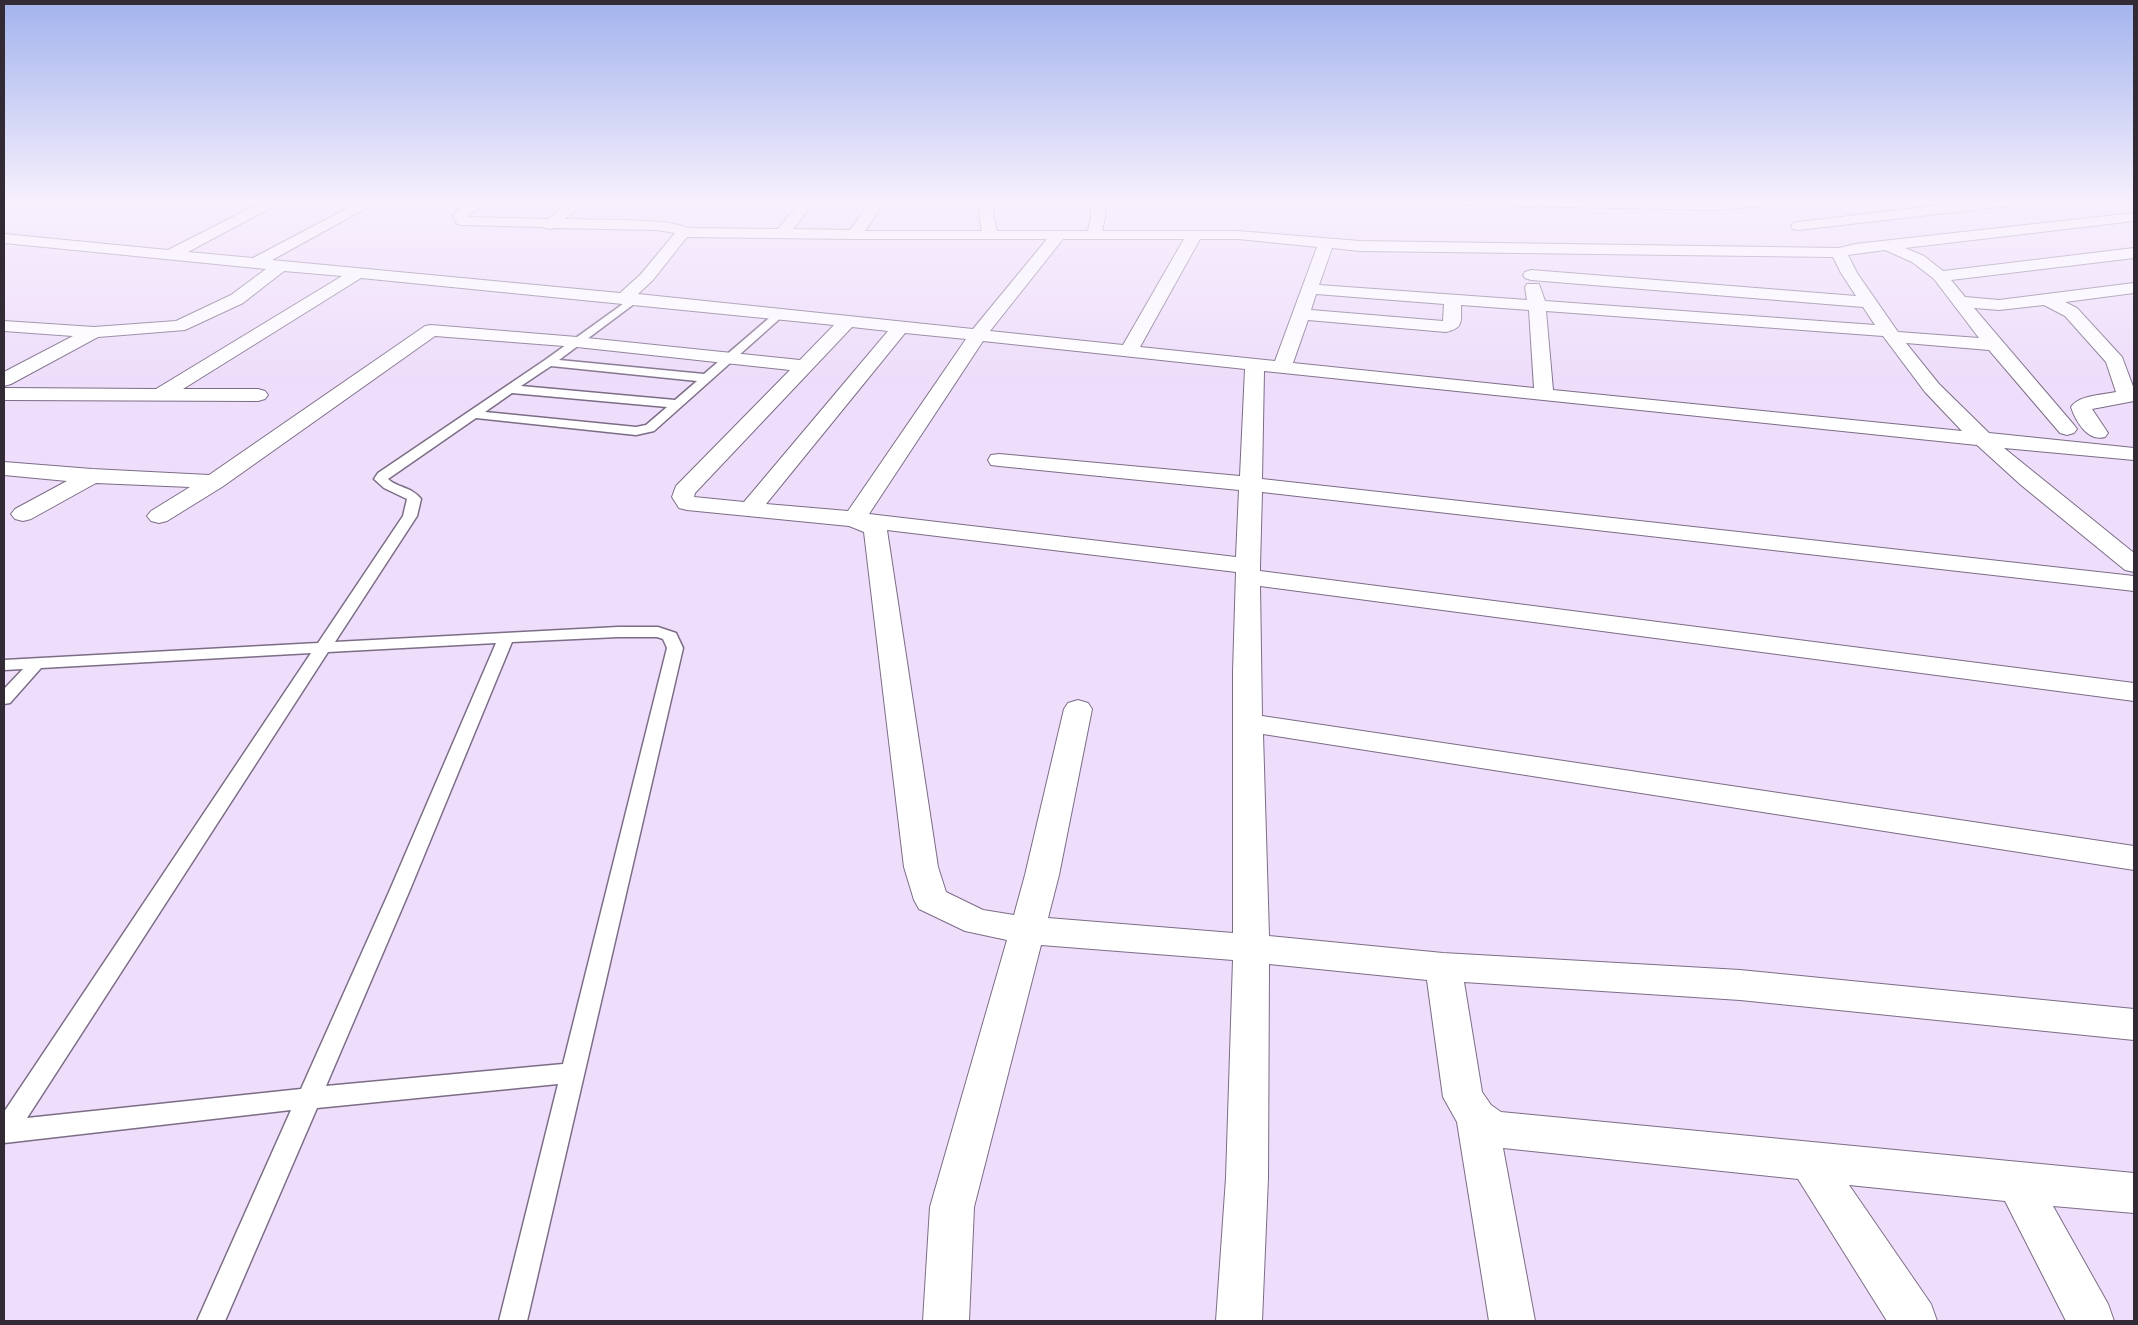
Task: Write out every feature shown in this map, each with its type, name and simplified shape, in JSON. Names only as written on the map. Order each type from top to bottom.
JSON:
[{"type":"street","points":[[243,263],[629,299],[1544,395],[2134,450]]},
{"type":"street","points":[[629,299],[658,263]]},
{"type":"street","points":[[854,519],[977,336],[1036,263]]},
{"type":"street","points":[[1128,352],[1179,263]]},
{"type":"street","points":[[1239,1321],[1247,1178],[1250,948],[1248,571],[1251,484],[1268,366],[1301,314],[1319,263]]},
{"type":"street","points":[[1528,263],[1537,305],[1544,395]]},
{"type":"street","points":[[1614,263],[1621,282],[1627,312]]},
{"type":"street","points":[[1695,263],[1708,289]]},
{"type":"street","points":[[1848,263],[1849,273],[1931,387],[1981,437],[2060,506],[2134,565]]},
{"type":"street","points":[[1923,263],[1940,276],[1994,345],[2067,429]]},
{"type":"street","points":[[1940,276],[2051,263]]},
{"type":"street","points":[[4,326],[94,332],[179,326],[237,299],[282,266]]},
{"type":"street","points":[[160,395],[357,274]]},
{"type":"street","points":[[1531,275],[1870,302]]},
{"type":"street","points":[[1960,302],[1999,304],[2048,300],[2134,288]]},
{"type":"street","points":[[1310,289],[1627,312],[1892,334],[1994,345]]},
{"type":"street","points":[[1301,314],[1446,327],[1452,324],[1453,299]]},
{"type":"street","points":[[2048,300],[2071,312],[2115,361],[2131,396],[2090,403],[2081,407],[2084,415],[2098,432]]},
{"type":"street","points":[[847,322],[684,491],[683,496],[687,502],[750,510],[854,519],[2134,692]]},
{"type":"street","points":[[750,510],[900,328]]},
{"type":"street","points":[[159,516],[214,482],[431,330],[577,342],[805,366]]},
{"type":"street","points":[[4,380],[94,332]]},
{"type":"street","points":[[4,394],[258,395]]},
{"type":"street","points":[[1962,418],[2098,432],[2134,450]]},
{"type":"street","points":[[999,460],[1251,484],[2134,584]]},
{"type":"street","points":[[4,469],[92,476],[214,482]]},
{"type":"street","points":[[23,514],[92,476]]},
{"type":"street","points":[[854,519],[875,528],[921,867],[931,900],[977,922],[1027,930],[1250,948],[1443,967],[1740,985],[2134,1024]]},
{"type":"street","points":[[946,1321],[952,1207],[1042,875],[1078,709]]},
{"type":"street","points":[[1248,723],[2134,858]]},
{"type":"street","points":[[1443,967],[1463,1097],[1477,1118],[1493,1129],[2018,1183],[2134,1193]]},
{"type":"street","points":[[1477,1118],[1512,1321]]},
{"type":"street","points":[[1810,1162],[1914,1321]]},
{"type":"street","points":[[2018,1183],[2091,1321]]},
{"type":"lane","points":[[4,1131],[410,516],[414,499],[411,493],[387,486],[381,479],[383,476],[577,342],[629,299]]},
{"type":"lane","points":[[473,414],[636,431],[650,428],[779,315]]},
{"type":"lane","points":[[549,362],[706,378]]},
{"type":"lane","points":[[510,388],[677,404]]},
{"type":"lane","points":[[4,665],[618,632],[658,632],[670,636],[675,648],[513,1321]]},
{"type":"lane","points":[[211,1321],[399,892],[506,638]]},
{"type":"lane","points":[[4,699],[37,663]]},
{"type":"lane","points":[[4,1131],[309,1098],[572,1073]]}]
